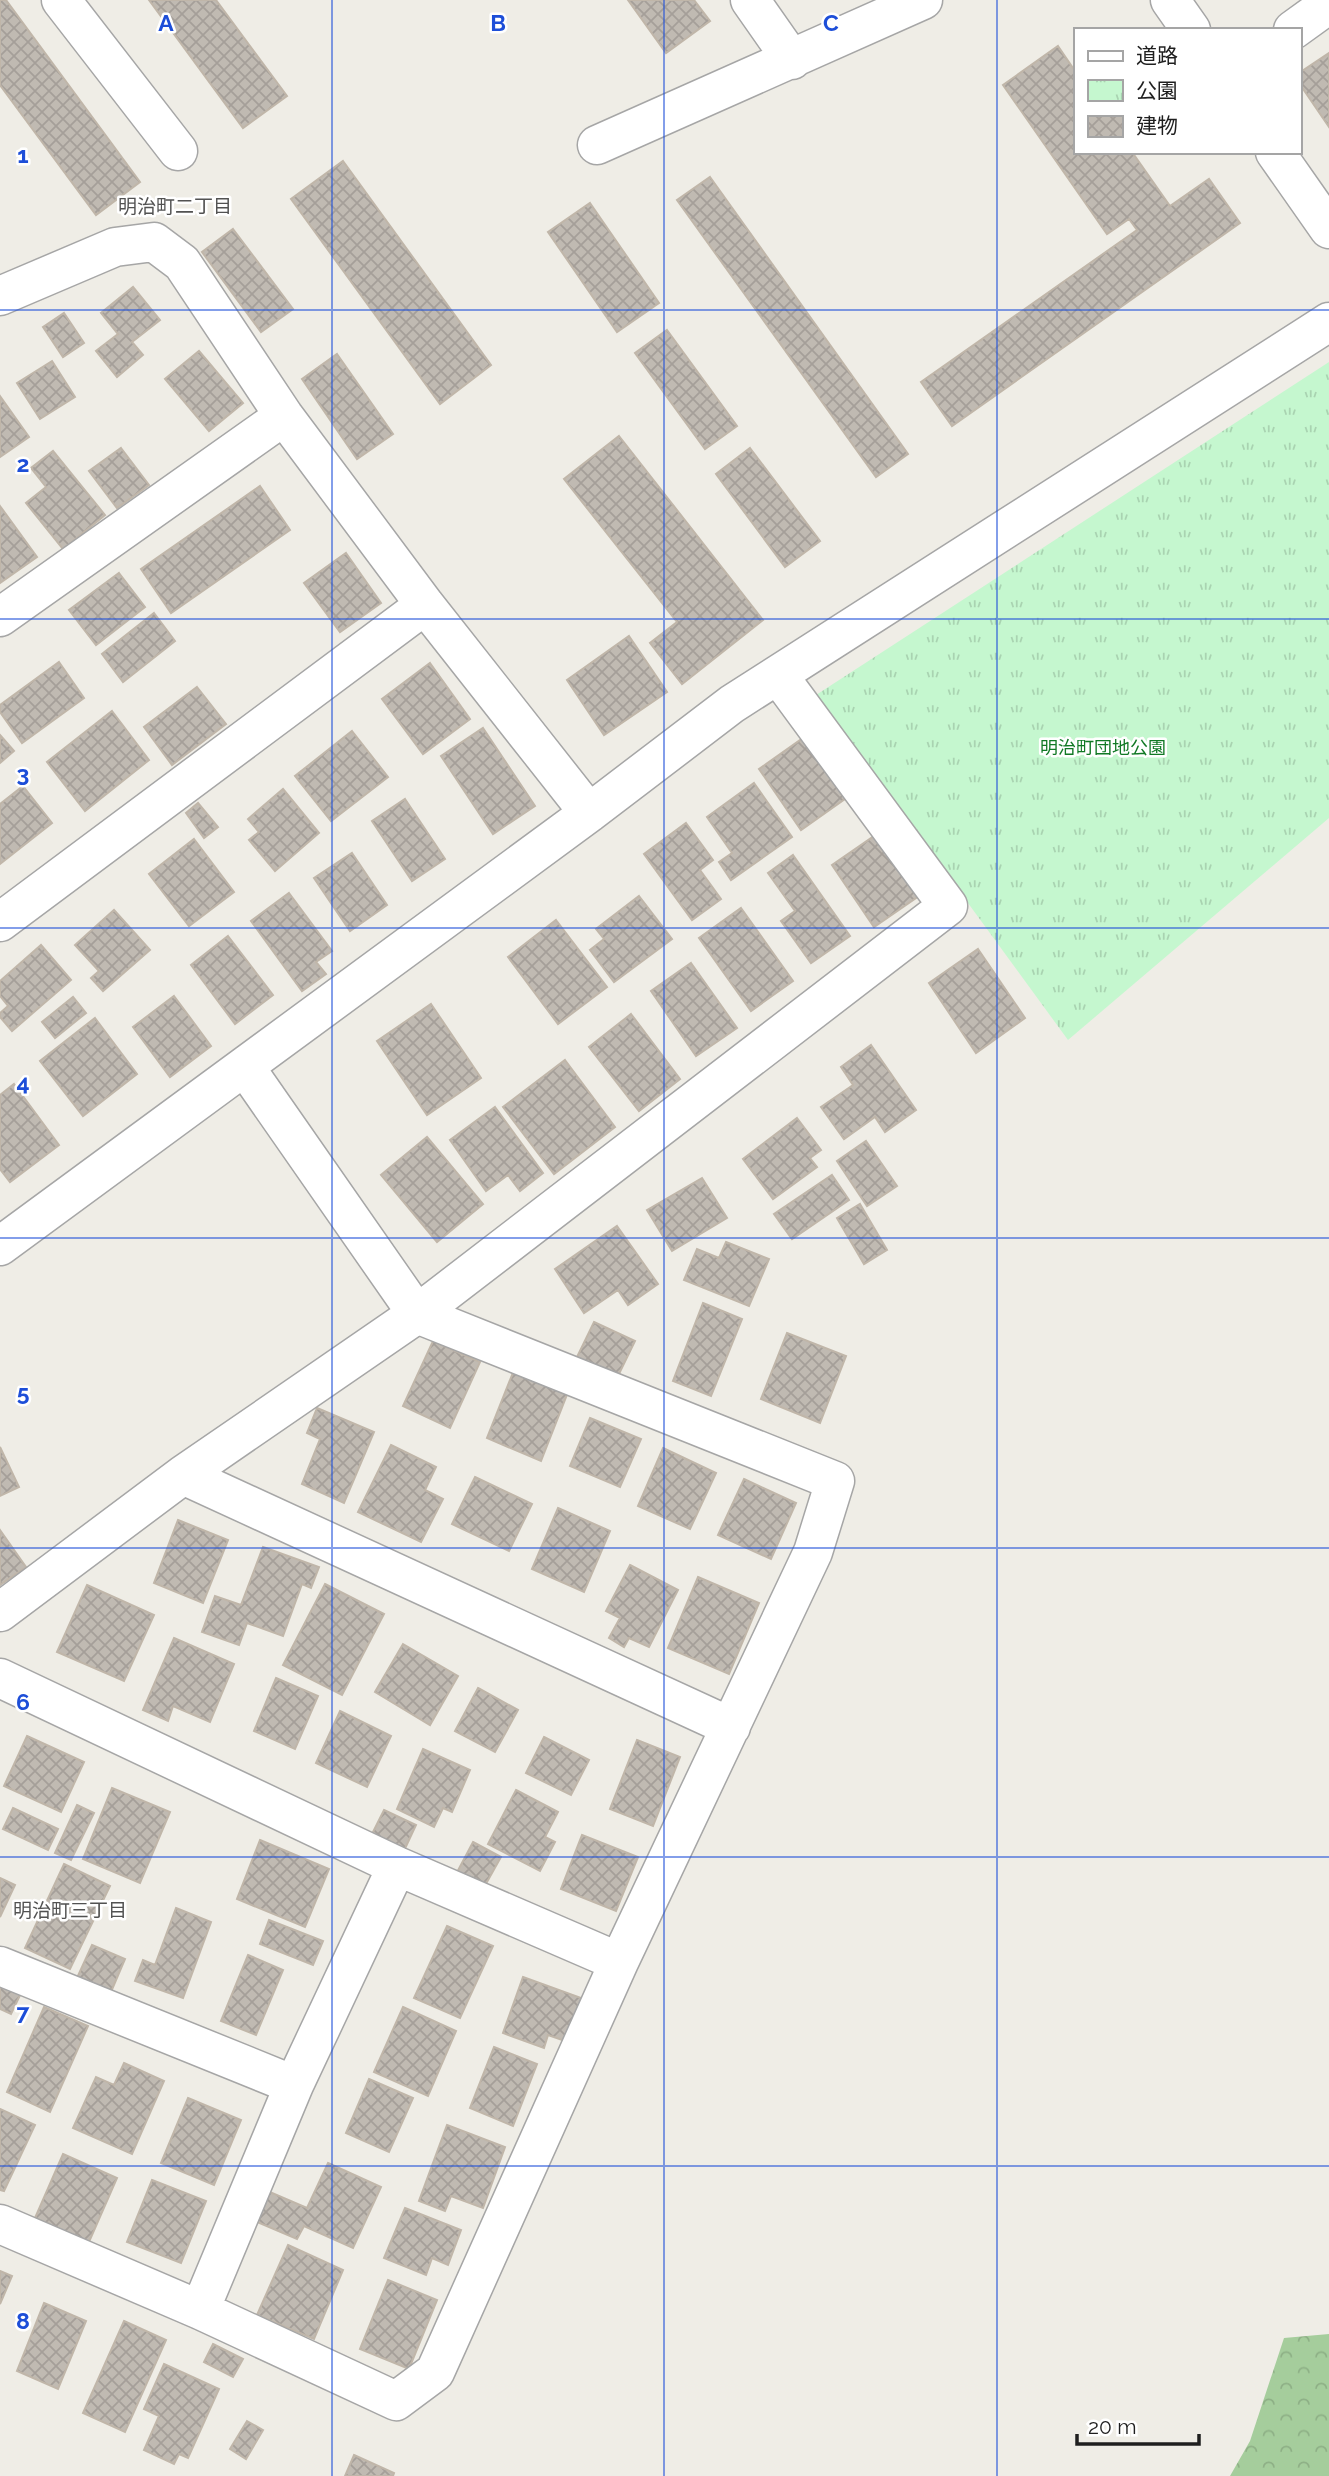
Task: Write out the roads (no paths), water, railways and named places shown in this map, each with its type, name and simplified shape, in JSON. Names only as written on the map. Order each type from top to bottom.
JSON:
[{"type":"street","points":[[61,0],[178,151]]},
{"type":"street","points":[[750,0],[792,60]]},
{"type":"street","points":[[597,145],[923,0]]},
{"type":"street","points":[[1170,0],[1190,28]]},
{"type":"street","points":[[1296,28],[1329,4]]},
{"type":"street","points":[[1276,154],[1329,229]]},
{"type":"street","points":[[0,296],[115,247],[154,242],[182,263],[284,416],[425,605],[589,813]]},
{"type":"street","points":[[0,1246],[589,813],[732,704],[1329,322]]},
{"type":"street","points":[[0,617],[284,416]]},
{"type":"street","points":[[0,922],[425,605]]},
{"type":"street","points":[[0,1612],[183,1475],[417,1314],[948,906],[778,675]]},
{"type":"street","points":[[0,2224],[200,2310],[396,2402],[435,2372],[619,1962],[813,1552],[835,1481],[417,1314],[245,1067]]},
{"type":"street","points":[[183,1475],[731,1727]]},
{"type":"street","points":[[0,1678],[397,1866],[619,1962]]},
{"type":"street","points":[[200,2310],[294,2085],[397,1866]]},
{"type":"street","points":[[0,1966],[294,2085]]},
{"type":"district","name":"明治町二丁目","points":[[175,206]]},
{"type":"district","name":"明治町三丁目","points":[[70,1910]]},
{"type":"park label","name":"明治町団地公園","points":[[1103,747]]}]
